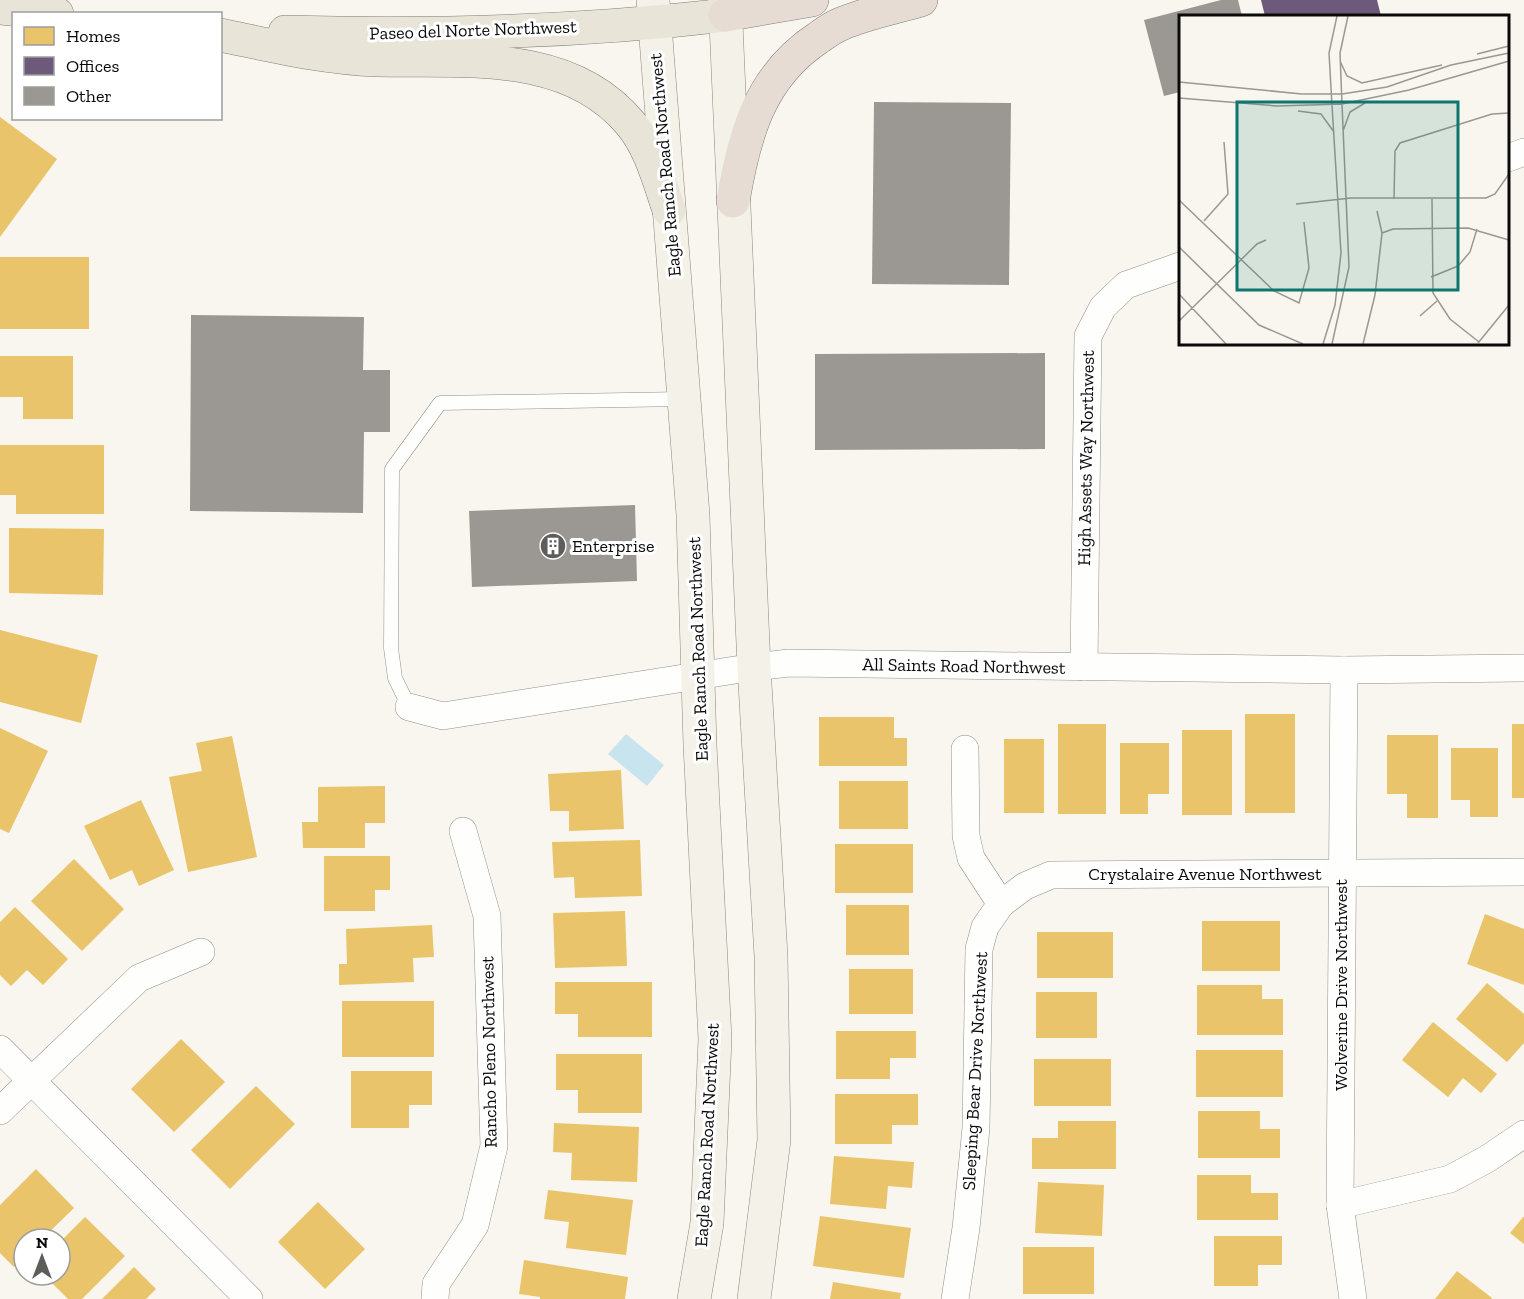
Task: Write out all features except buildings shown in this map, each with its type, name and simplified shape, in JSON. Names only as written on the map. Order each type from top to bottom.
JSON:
[{"type":"highway","points":[[725,8],[812,0]]},
{"type":"highway","points":[[733,201],[740,159],[750,127],[762,98],[781,70],[806,46],[838,25],[879,10],[921,0]]},
{"type":"main road","points":[[0,8],[38,12]]},
{"type":"main road","name":"Paseo del Norte Northwest","points":[[222,28],[358,34],[439,33],[653,12],[725,8]]},
{"type":"main road","points":[[222,35],[315,55],[376,60],[506,63],[548,72],[583,85],[609,101],[631,124],[652,160],[669,210]]},
{"type":"street","points":[[725,8],[754,667],[771,956],[774,1140],[754,1299]]},
{"type":"street","name":"Eagle Ranch Road Northwest","points":[[653,12],[693,515],[715,1039],[707,1223],[694,1299]]},
{"type":"street","points":[[1509,158],[1524,152]]},
{"type":"street","name":"High Assets Way Northwest","points":[[1084,667],[1088,336],[1103,307],[1126,285],[1179,266]]},
{"type":"street","name":"All Saints Road Northwest","points":[[410,707],[443,716],[789,663],[1344,670],[1524,668]]},
{"type":"street","name":"Wolverine Drive Northwest","points":[[1344,670],[1340,1205],[1353,1299]]},
{"type":"street","points":[[965,749],[966,836],[971,858],[1001,904]]},
{"type":"street","name":"Rancho Pleno Northwest","points":[[435,1299],[436,1284],[475,1225],[494,1146],[487,916],[463,831]]},
{"type":"street","name":"Crystalaire Avenue Northwest","points":[[1001,904],[1025,886],[1051,875],[1524,872]]},
{"type":"street","name":"Sleeping Bear Drive Northwest","points":[[956,1299],[976,1128],[979,949],[985,927],[1001,904]]},
{"type":"street","points":[[0,1111],[139,978],[201,952]]},
{"type":"street","points":[[0,1050],[249,1299]]},
{"type":"street","points":[[1340,1205],[1450,1179],[1487,1159],[1524,1134]]},
{"type":"lane","points":[[410,707],[394,678],[391,648],[392,469],[440,403],[684,399]]},
{"type":"water","points":[[626,734],[664,765],[647,786],[608,754]]},
{"type":"place","name":"Enterprise","points":[[553,546]]}]
